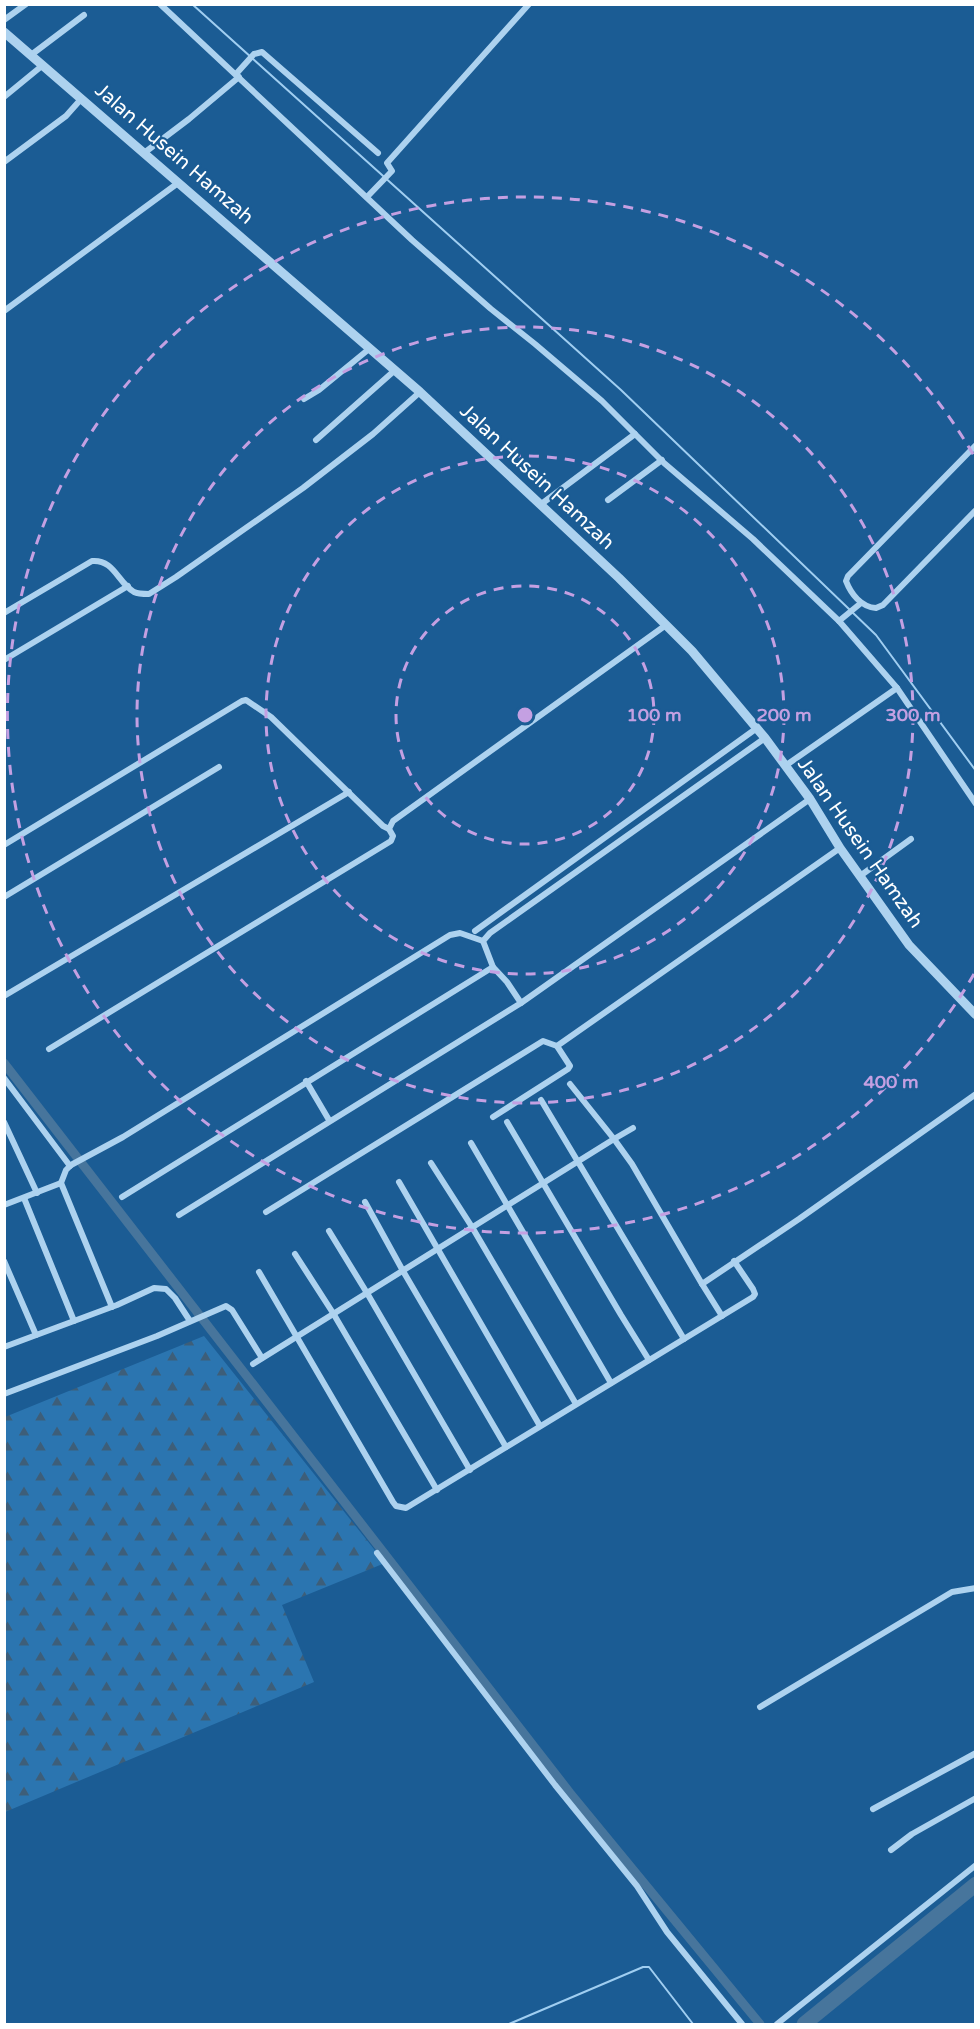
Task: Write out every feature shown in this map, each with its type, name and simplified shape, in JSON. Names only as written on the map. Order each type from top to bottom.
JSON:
[{"type":"street","points":[[4,20],[26,4]]},
{"type":"street","points":[[160,4],[239,74],[367,197],[490,309],[602,401],[662,460],[841,620],[897,688],[975,803]]},
{"type":"street","points":[[367,197],[392,171],[387,162],[529,4]]},
{"type":"street","points":[[31,55],[84,15]]},
{"type":"street","name":"Jalan Husein Hamzah","points":[[4,32],[420,392],[619,578],[692,651],[765,738],[810,799],[840,848],[909,945],[975,1015]]},
{"type":"street","points":[[144,153],[189,119],[239,74],[254,54],[262,52],[378,153]]},
{"type":"street","points":[[4,97],[43,65]]},
{"type":"street","points":[[4,162],[66,116],[82,99]]},
{"type":"street","points":[[4,311],[178,183]]},
{"type":"street","points":[[304,399],[319,390],[369,349]]},
{"type":"street","points":[[316,440],[394,371]]},
{"type":"street","points":[[4,613],[92,561],[102,561],[137,593],[149,594],[303,489],[373,434],[420,392]]},
{"type":"street","points":[[540,505],[635,434]]},
{"type":"street","points":[[859,605],[846,581],[848,576],[975,445]]},
{"type":"street","points":[[608,500],[662,460]]},
{"type":"street","points":[[841,620],[859,605],[876,608],[883,605],[975,510]]},
{"type":"street","points":[[4,660],[128,586]]},
{"type":"street","points":[[389,829],[393,821],[666,625]]},
{"type":"street","points":[[785,766],[897,688]]},
{"type":"street","points":[[4,845],[246,700],[271,717],[383,826],[389,829],[393,836],[391,841],[49,1049]]},
{"type":"street","points":[[475,931],[757,728]]},
{"type":"street","points":[[483,941],[490,933],[765,738]]},
{"type":"street","points":[[4,897],[219,767]]},
{"type":"street","points":[[675,788],[682,798]]},
{"type":"street","points":[[4,996],[348,792]]},
{"type":"street","points":[[179,1215],[521,1003],[810,799]]},
{"type":"street","points":[[860,876],[911,839]]},
{"type":"street","points":[[557,1046],[840,848]]},
{"type":"street","points":[[497,914],[503,924]]},
{"type":"street","points":[[4,1205],[61,1183],[71,1165],[123,1137],[450,935],[460,933],[483,941],[493,967],[507,982],[521,1003]]},
{"type":"street","points":[[122,1197],[493,967]]},
{"type":"street","points":[[266,1212],[543,1041],[557,1046],[570,1066],[568,1069],[493,1117]]},
{"type":"street","points":[[4,1078],[71,1165]]},
{"type":"street","points":[[306,1081],[329,1120]]},
{"type":"street","points":[[570,1084],[632,1164],[722,1316]]},
{"type":"street","points":[[702,1284],[800,1219],[975,1094]]},
{"type":"street","points":[[542,1100],[684,1339]]},
{"type":"street","points":[[4,1122],[37,1193]]},
{"type":"street","points":[[507,1122],[650,1360]]},
{"type":"street","points":[[253,1364],[578,1160],[633,1128]]},
{"type":"street","points":[[471,1143],[611,1383]]},
{"type":"street","points":[[431,1163],[472,1227],[576,1404]]},
{"type":"street","points":[[399,1182],[540,1426]]},
{"type":"street","points":[[61,1183],[112,1307]]},
{"type":"street","points":[[24,1198],[74,1321]]},
{"type":"street","points":[[365,1202],[506,1447]]},
{"type":"street","points":[[329,1231],[470,1470]]},
{"type":"street","points":[[295,1254],[333,1313],[437,1490]]},
{"type":"street","points":[[4,1261],[36,1335]]},
{"type":"street","points":[[259,1272],[396,1506],[406,1509],[753,1297],[755,1294],[734,1261]]},
{"type":"street","points":[[4,1347],[112,1307],[153,1288],[166,1289],[192,1320]]},
{"type":"street","points":[[4,1394],[158,1336],[226,1306],[232,1310],[262,1358]]},
{"type":"street","points":[[378,1552],[555,1785],[637,1886],[667,1932],[742,2025]]},
{"type":"street","points":[[760,1707],[952,1592],[975,1588]]},
{"type":"street","points":[[873,1809],[975,1753]]},
{"type":"street","points":[[891,1850],[912,1834],[975,1798]]},
{"type":"street","points":[[777,2025],[975,1865]]},
{"type":"green space","points":[[204,1336],[385,1563],[282,1605],[314,1682],[5,1812],[5,1417]]},
{"type":"waterway","points":[[192,4],[621,390],[876,635],[976,771]]},
{"type":"waterway","points":[[4,1063],[570,1793],[760,2024]]},
{"type":"waterway","points":[[804,2024],[976,1884]]},
{"type":"waterway","points":[[509,2024],[643,1967],[649,1967],[693,2024]]}]
